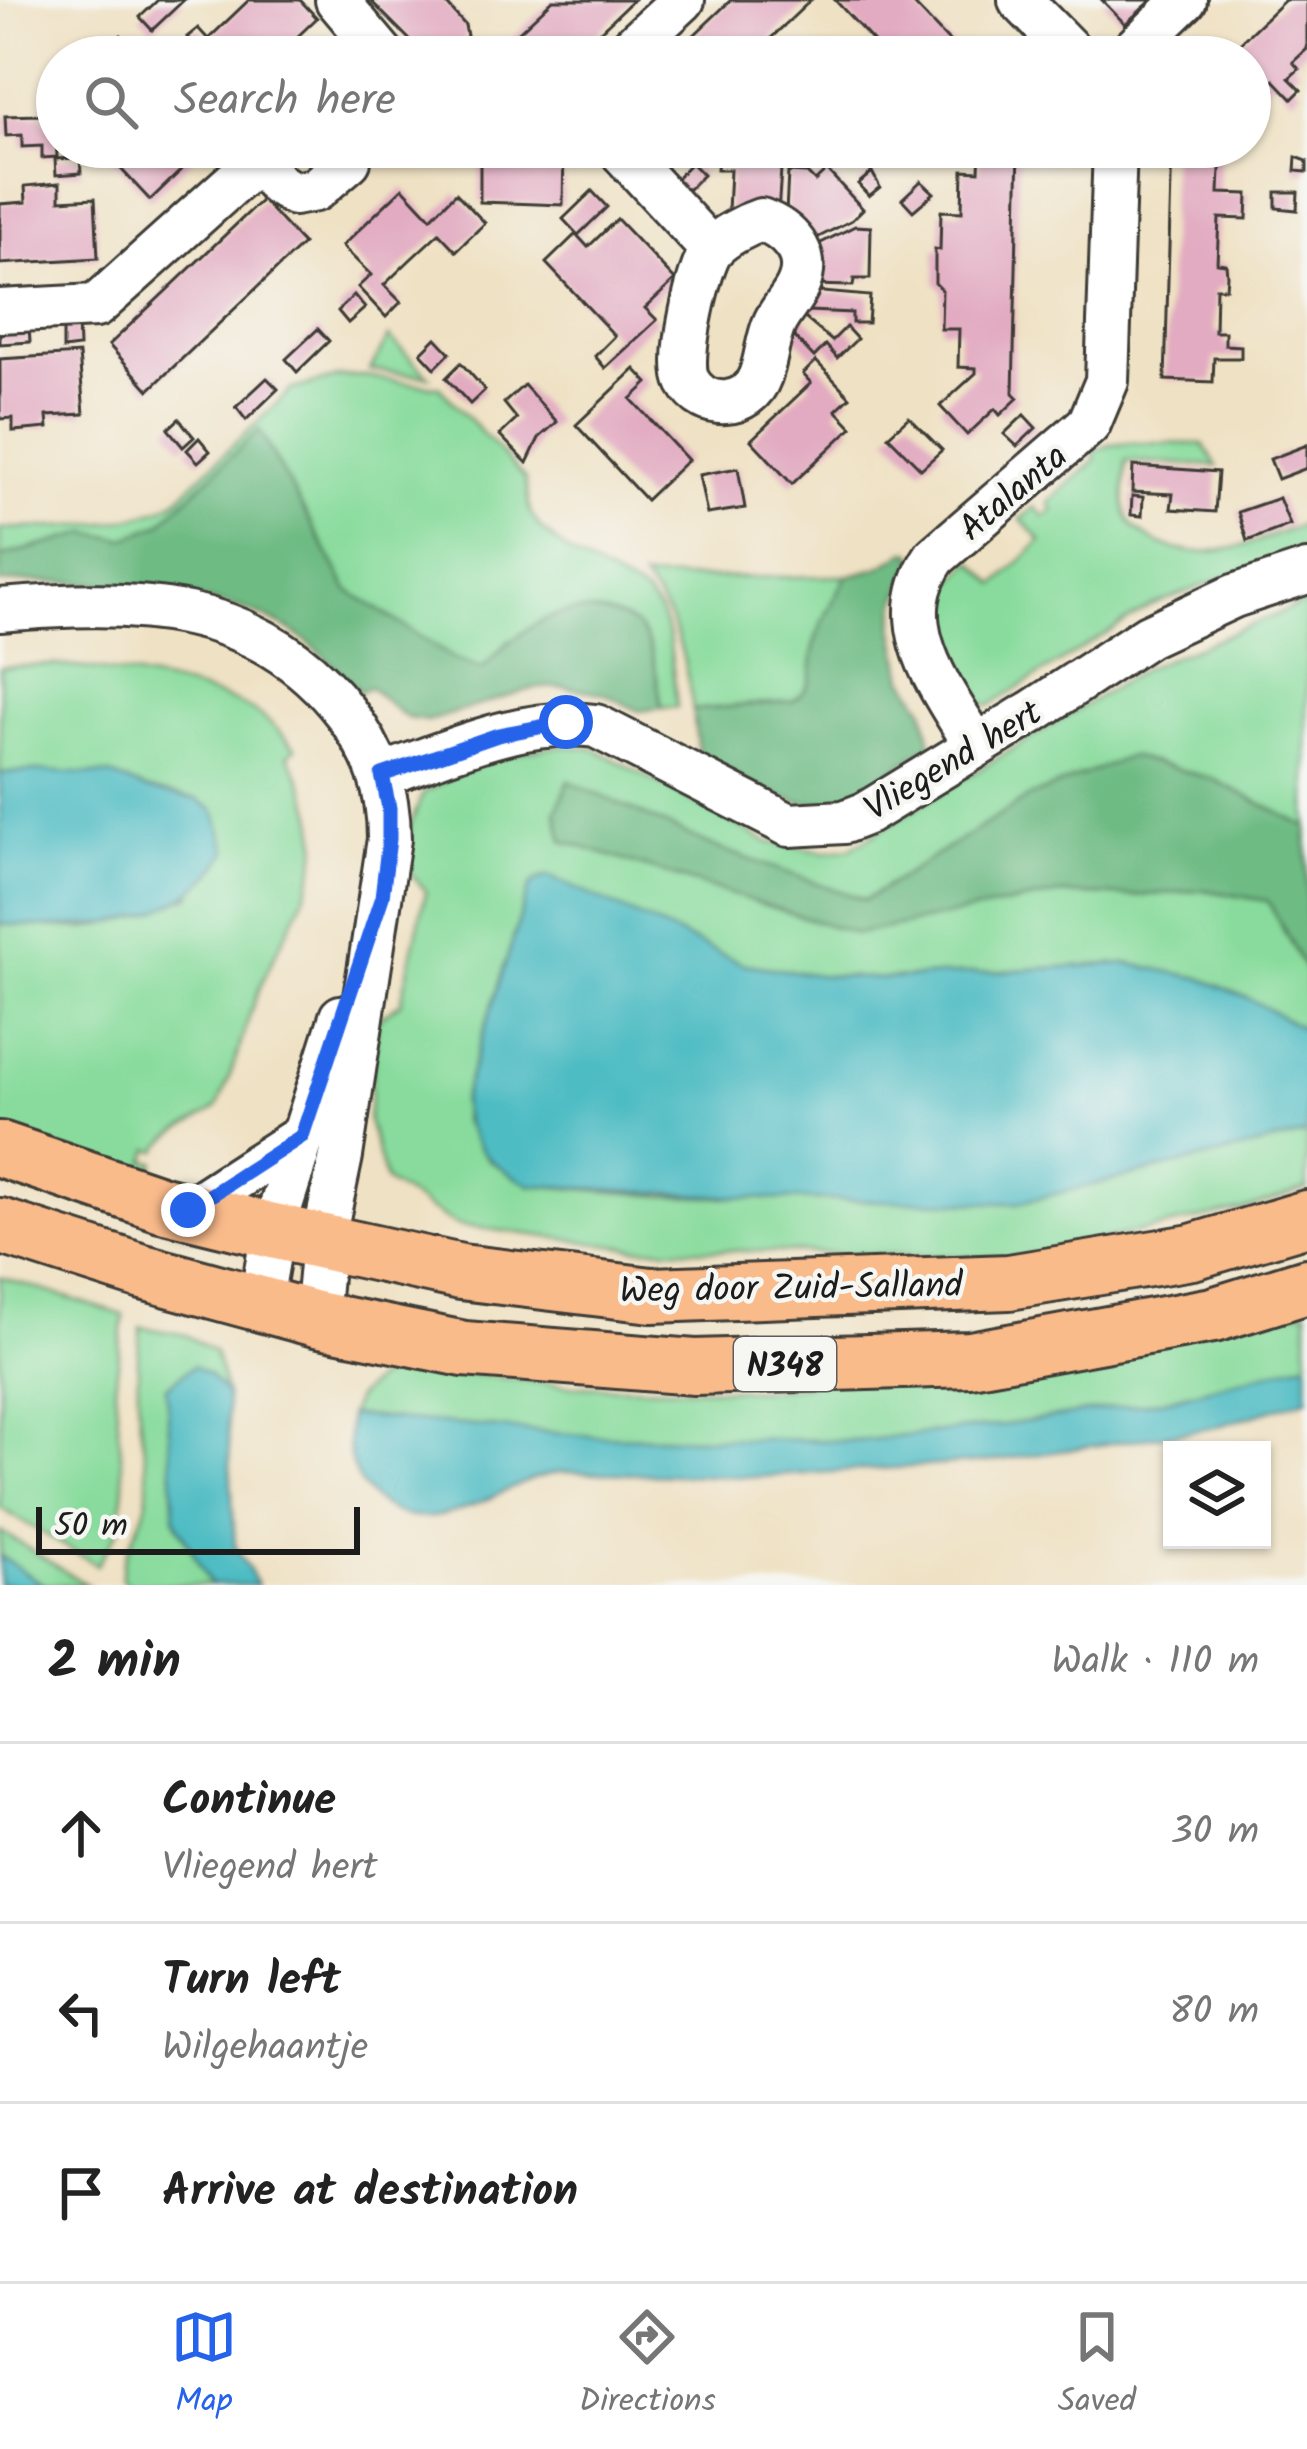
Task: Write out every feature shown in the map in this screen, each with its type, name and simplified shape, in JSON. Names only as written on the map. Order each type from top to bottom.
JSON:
[{"type":"main road","name":"N348","points":[[0,1149],[188,1210],[298,1236]]},
{"type":"main road","name":"Weg door Zuid-Salland","points":[[298,1236],[461,1272],[652,1295],[1009,1282],[1192,1252],[1307,1218]]},
{"type":"main road","name":"Weg door Zuid-Salland","points":[[0,1226],[316,1319],[464,1348],[695,1367],[970,1359],[1213,1315],[1307,1286]]},
{"type":"street","points":[[337,0],[367,36]]},
{"type":"street","points":[[644,36],[683,0]]},
{"type":"street","points":[[1020,0],[1055,36]]},
{"type":"street","points":[[1148,36],[1185,0]]},
{"type":"street","points":[[0,310],[96,307],[250,168]]},
{"type":"street","points":[[272,168],[276,183],[294,194],[314,190],[336,168]]},
{"type":"street","points":[[637,168],[712,249]]},
{"type":"street","name":"Atalanta","points":[[976,746],[927,664],[917,639],[915,609],[924,574],[935,557],[1089,424],[1107,381],[1114,168]]},
{"type":"street","name":"Vliegend hert","points":[[382,775],[498,735],[566,722],[596,725],[789,825],[844,822],[976,746],[1148,635],[1234,596],[1307,572]]},
{"type":"street","points":[[0,610],[65,604],[147,607],[233,623],[316,677],[366,742],[382,775],[389,839],[341,1156],[260,1306]]},
{"type":"street","points":[[316,1319],[298,1236],[302,1136],[382,897]]},
{"type":"street","points":[[188,1210],[302,1136]]},
{"type":"green space","points":[[389,337],[429,376],[370,370]]},
{"type":"green space","points":[[364,376],[439,387],[525,479],[530,512],[540,528],[572,555],[645,594],[660,612],[669,636],[677,707],[662,708],[651,653],[510,640],[482,669],[454,659],[348,590],[259,431],[159,525],[124,539],[88,533],[0,557],[0,529],[111,522],[174,502],[292,389]]},
{"type":"green space","points":[[259,430],[348,590],[454,659],[482,669],[522,633],[551,617],[584,611],[622,617],[638,627],[649,644],[662,708],[639,711],[603,693],[535,688],[428,721],[407,718],[369,687],[360,692],[294,632],[255,614],[145,589],[66,582],[0,583],[0,557],[88,533],[124,539],[159,525]]},
{"type":"green space","points":[[1135,443],[1203,444],[1217,466],[1126,461],[1126,514],[1149,538],[1192,552],[1211,551],[1307,523],[1307,546],[1152,605],[989,706],[964,686],[948,656],[941,623],[950,587],[972,561],[996,585],[1041,541],[1021,519],[1034,507],[1044,516],[1053,511],[1049,502],[1096,460],[1093,452]]},
{"type":"green space","points":[[909,551],[915,556],[897,602],[894,626],[904,678],[924,709],[931,745],[857,792],[814,804],[761,789],[698,752],[693,710],[793,701],[806,688],[819,631],[847,576],[878,568]]},
{"type":"green space","points":[[847,576],[819,631],[809,681],[801,695],[793,701],[693,710],[678,640],[664,609],[642,579]]},
{"type":"green space","points":[[1307,602],[1307,827],[1213,779],[911,873],[865,900],[712,846],[569,782],[556,811],[855,934],[1059,894],[1135,896],[1205,890],[1268,901],[1307,973],[1307,1031],[1200,978],[1126,963],[882,979],[744,964],[548,876],[529,889],[462,1100],[463,1121],[481,1150],[490,1161],[531,1185],[663,1196],[1017,1203],[1307,1134],[1307,1189],[1246,1209],[1018,1258],[635,1248],[456,1225],[386,1182],[368,1121],[377,1019],[401,1002],[426,891],[407,870],[410,826],[423,793],[464,772],[528,750],[595,749],[768,842],[824,852],[851,848],[1145,668]]},
{"type":"green space","points":[[55,665],[192,688],[262,716],[296,748],[288,755],[316,826],[310,882],[255,1000],[217,1107],[171,1136],[158,1151],[150,1149],[146,1161],[155,1162],[151,1179],[0,1130],[0,924],[86,929],[192,895],[199,800],[146,789],[111,775],[0,773],[0,667]]},
{"type":"green space","points":[[1130,756],[1213,779],[1307,827],[1307,973],[1268,901],[1205,890],[1135,896],[1059,894],[856,934],[563,841],[556,811],[569,781],[712,846],[865,900],[1029,797]]},
{"type":"green space","points":[[0,1277],[124,1315],[115,1388],[124,1486],[119,1529],[97,1565],[0,1508]]},
{"type":"green space","points":[[1307,1310],[1307,1362],[1165,1400],[1005,1425],[859,1441],[592,1436],[349,1415],[356,1398],[402,1366],[571,1386],[769,1390]]},
{"type":"green space","points":[[141,1327],[186,1335],[214,1352],[226,1394],[209,1375],[175,1519],[211,1585],[130,1585],[122,1580],[148,1489],[138,1402]]},
{"type":"green space","points":[[0,1531],[87,1585],[44,1585],[0,1556]]},
{"type":"water","points":[[0,773],[111,775],[146,789],[199,800],[215,811],[228,851],[208,877],[157,911],[96,925],[0,924]]},
{"type":"water","points":[[548,876],[744,964],[882,979],[1126,963],[1200,978],[1307,1031],[1307,1134],[1017,1203],[769,1199],[530,1185],[483,1152],[468,1129],[462,1100],[529,889]]},
{"type":"water","points":[[1307,1362],[1307,1399],[1212,1428],[987,1462],[757,1477],[561,1472],[468,1508],[422,1518],[399,1514],[376,1501],[360,1482],[349,1451],[349,1415],[592,1436],[859,1441],[1165,1400]]},
{"type":"water","points":[[193,1366],[226,1394],[235,1545],[257,1585],[211,1585],[175,1519],[166,1387]]},
{"type":"water","points":[[0,1556],[44,1585],[0,1585]]},
{"type":"building","points":[[158,0],[184,0],[152,30],[140,17]]},
{"type":"building","points":[[249,0],[300,0],[317,18],[298,36],[211,36]]},
{"type":"building","points":[[370,0],[443,0],[465,25],[467,36],[406,36]]},
{"type":"building","points":[[553,0],[633,0],[595,36],[515,36]]},
{"type":"building","points":[[731,0],[811,0],[773,36],[693,36]]},
{"type":"building","points":[[835,0],[910,0],[944,36],[868,36]]},
{"type":"building","points":[[1102,0],[1152,0],[1125,24]]},
{"type":"building","points":[[1285,0],[1307,0],[1307,49],[1293,62],[1299,69],[1289,78],[1301,90],[1292,99],[1274,80],[1271,83],[1271,36],[1247,36]]},
{"type":"building","points":[[36,115],[36,146],[22,147],[22,135],[6,136],[5,116]]},
{"type":"building","points":[[1296,157],[1307,161],[1307,172],[1295,171]]},
{"type":"building","points":[[56,168],[81,168],[81,173],[56,175]]},
{"type":"building","points":[[120,168],[183,168],[150,200]]},
{"type":"building","points":[[480,168],[564,168],[563,205],[480,202]]},
{"type":"building","points":[[686,168],[696,168],[703,175],[684,194],[673,182]]},
{"type":"building","points":[[781,168],[778,213],[728,211],[730,170],[717,170]]},
{"type":"building","points":[[1018,168],[1013,393],[1018,398],[1000,415],[995,409],[967,435],[940,406],[976,368],[958,367],[959,329],[941,329],[942,290],[935,283],[935,249],[940,250],[941,211],[962,212],[963,170]]},
{"type":"building","points":[[1171,168],[1220,168],[1219,193],[1248,194],[1247,219],[1219,218],[1217,263],[1226,264],[1227,275],[1226,288],[1216,288],[1215,332],[1225,332],[1225,345],[1241,346],[1241,358],[1214,358],[1213,382],[1165,380]]},
{"type":"building","points":[[827,170],[863,209],[813,240],[786,213],[788,172],[807,173],[815,181]]},
{"type":"building","points":[[872,172],[880,187],[869,196],[858,184]]},
{"type":"building","points":[[921,181],[934,193],[913,211],[902,199]]},
{"type":"building","points":[[60,183],[60,200],[95,198],[98,258],[0,264],[0,204],[26,202],[25,186]]},
{"type":"building","points":[[403,188],[431,218],[456,193],[485,223],[456,251],[439,233],[411,259],[384,285],[401,302],[386,317],[358,287],[371,275],[342,246]]},
{"type":"building","points":[[592,191],[607,207],[578,235],[563,219]]},
{"type":"building","points":[[1276,192],[1298,192],[1297,210],[1276,208]]},
{"type":"building","points":[[262,200],[303,244],[149,390],[109,345]]},
{"type":"building","points":[[617,219],[675,280],[645,308],[657,320],[605,368],[595,356],[615,336],[546,263],[576,234],[588,247]]},
{"type":"building","points":[[855,226],[871,227],[870,279],[854,279],[853,286],[811,285],[813,247]]},
{"type":"building","points":[[811,291],[870,296],[868,323],[852,323],[852,313],[809,311]]},
{"type":"building","points":[[354,295],[365,308],[348,323],[338,311]]},
{"type":"building","points":[[799,313],[832,341],[846,327],[857,339],[837,358],[826,345],[814,357],[785,327]]},
{"type":"building","points":[[78,323],[79,347],[63,349],[63,324]]},
{"type":"building","points":[[29,326],[30,342],[0,344],[0,328]]},
{"type":"building","points":[[318,329],[329,341],[297,372],[286,359]]},
{"type":"building","points":[[436,338],[450,353],[435,368],[421,353]]},
{"type":"building","points":[[79,354],[84,414],[47,416],[48,428],[13,431],[13,418],[0,419],[0,359]]},
{"type":"building","points":[[816,361],[850,397],[836,410],[852,427],[792,484],[751,440],[811,383],[803,374]]},
{"type":"building","points":[[461,363],[485,390],[470,404],[446,378]]},
{"type":"building","points":[[635,369],[648,383],[631,399],[688,460],[646,500],[576,425]]},
{"type":"building","points":[[267,378],[278,389],[246,420],[236,407]]},
{"type":"building","points":[[524,385],[557,422],[539,438],[527,463],[500,435],[517,419],[504,403]]},
{"type":"building","points":[[1024,415],[1036,428],[1017,446],[1004,434]]},
{"type":"building","points":[[909,417],[942,450],[921,469],[888,436]]},
{"type":"building","points":[[179,419],[194,437],[183,447],[168,429]]},
{"type":"building","points":[[199,438],[210,451],[198,462],[187,450]]},
{"type":"building","points":[[1307,445],[1307,468],[1278,479],[1270,459]]},
{"type":"building","points":[[1133,466],[1218,472],[1215,512],[1171,509],[1173,494],[1132,492]]},
{"type":"building","points":[[738,468],[745,508],[707,514],[699,475]]},
{"type":"building","points":[[1132,496],[1143,497],[1142,516],[1131,515]]},
{"type":"building","points":[[1279,498],[1290,525],[1247,541],[1238,512]]},
{"type":"route","points":[[188,1210],[302,1136],[382,897],[389,808],[382,775],[498,735],[566,722]]}]
